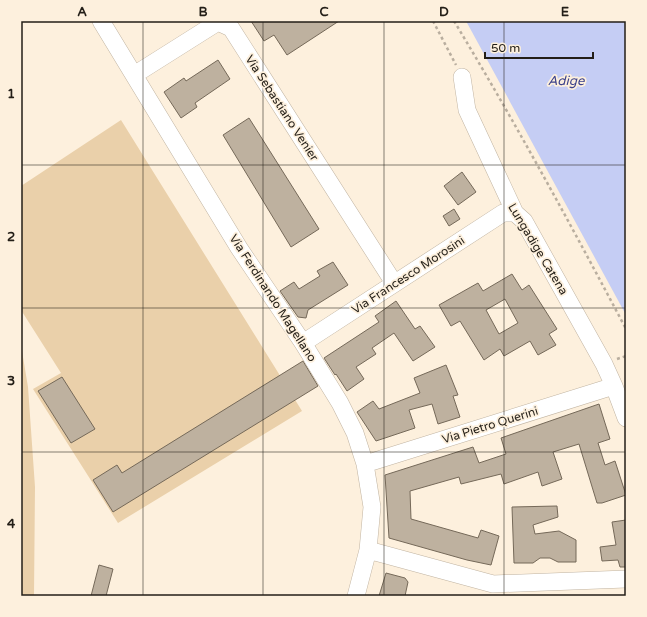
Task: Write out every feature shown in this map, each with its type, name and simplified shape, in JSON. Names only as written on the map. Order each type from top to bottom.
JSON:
[{"type":"street","name":"Via Ferdinando Magellano","points":[[101,21],[239,248],[303,343],[340,403],[355,433],[366,464],[372,507],[368,550],[356,596]]},
{"type":"street","name":"Via Sebastiano Venier","points":[[134,75],[218,22],[231,28],[394,283]]},
{"type":"street","name":"Lungadige Catena","points":[[462,76],[467,110],[515,213],[524,221],[604,364],[626,418]]},
{"type":"street","name":"Via Francesco Morosini","points":[[303,343],[503,213],[515,213]]},
{"type":"street","name":"Via Pietro Querini","points":[[366,464],[614,386]]},
{"type":"street","points":[[368,550],[493,584],[626,579]]},
{"type":"path","points":[[433,21],[462,76]]},
{"type":"path","points":[[454,21],[586,253],[626,329]]},
{"type":"path","points":[[617,359],[626,356]]},
{"type":"shaded area","points":[[121,120],[302,411],[118,523],[33,389],[61,373],[21,310],[21,186]]},
{"type":"shaded area","points":[[21,345],[28,387],[35,487],[34,596],[21,596]]},
{"type":"water","name":"Adige","points":[[466,21],[626,21],[626,315]]},
{"type":"building","points":[[251,21],[339,21],[287,55],[274,35],[264,41]]},
{"type":"building","points":[[218,60],[230,79],[195,103],[197,107],[181,118],[164,92],[184,78],[186,81]]},
{"type":"building","points":[[249,118],[319,229],[291,247],[223,135]]},
{"type":"building","points":[[462,172],[476,192],[458,205],[444,186]]},
{"type":"building","points":[[454,209],[460,219],[449,226],[443,216]]},
{"type":"building","points":[[333,262],[348,285],[308,310],[306,318],[298,317],[280,291],[294,282],[299,289],[320,276],[317,271]]},
{"type":"building","points":[[512,274],[522,290],[529,285],[557,329],[549,334],[556,345],[538,355],[530,341],[504,356],[500,349],[484,360],[460,321],[451,326],[439,305],[478,283],[483,291]],"holes":[[[505,299],[518,323],[499,334],[486,310]]]},
{"type":"building","points":[[396,301],[415,329],[420,326],[435,347],[413,361],[394,333],[372,348],[376,354],[356,367],[364,379],[347,391],[324,358],[379,322],[375,316]]},
{"type":"building","points":[[303,361],[318,386],[113,512],[93,480],[117,465],[122,473]]},
{"type":"building","points":[[446,365],[458,395],[453,396],[460,417],[438,424],[432,404],[409,410],[415,428],[376,441],[357,412],[373,401],[379,409],[420,393],[414,378]]},
{"type":"building","points":[[62,377],[95,429],[71,443],[38,391]]},
{"type":"building","points":[[599,404],[610,439],[598,443],[605,465],[615,461],[626,495],[602,503],[597,503],[579,444],[553,452],[562,479],[542,486],[538,472],[504,484],[501,474],[461,484],[459,477],[410,491],[411,519],[478,538],[481,530],[499,536],[491,565],[467,560],[389,538],[385,475],[473,447],[479,463],[506,454],[501,438]]},
{"type":"building","points":[[557,506],[558,517],[533,525],[535,534],[559,531],[576,540],[576,562],[558,562],[550,558],[540,558],[533,563],[514,563],[512,507]]},
{"type":"building","points":[[626,520],[626,567],[620,567],[618,560],[602,561],[600,547],[616,545],[612,522]]},
{"type":"building","points":[[99,565],[113,569],[106,596],[91,596]]},
{"type":"building","points":[[386,573],[405,578],[408,582],[405,596],[379,596]]}]
